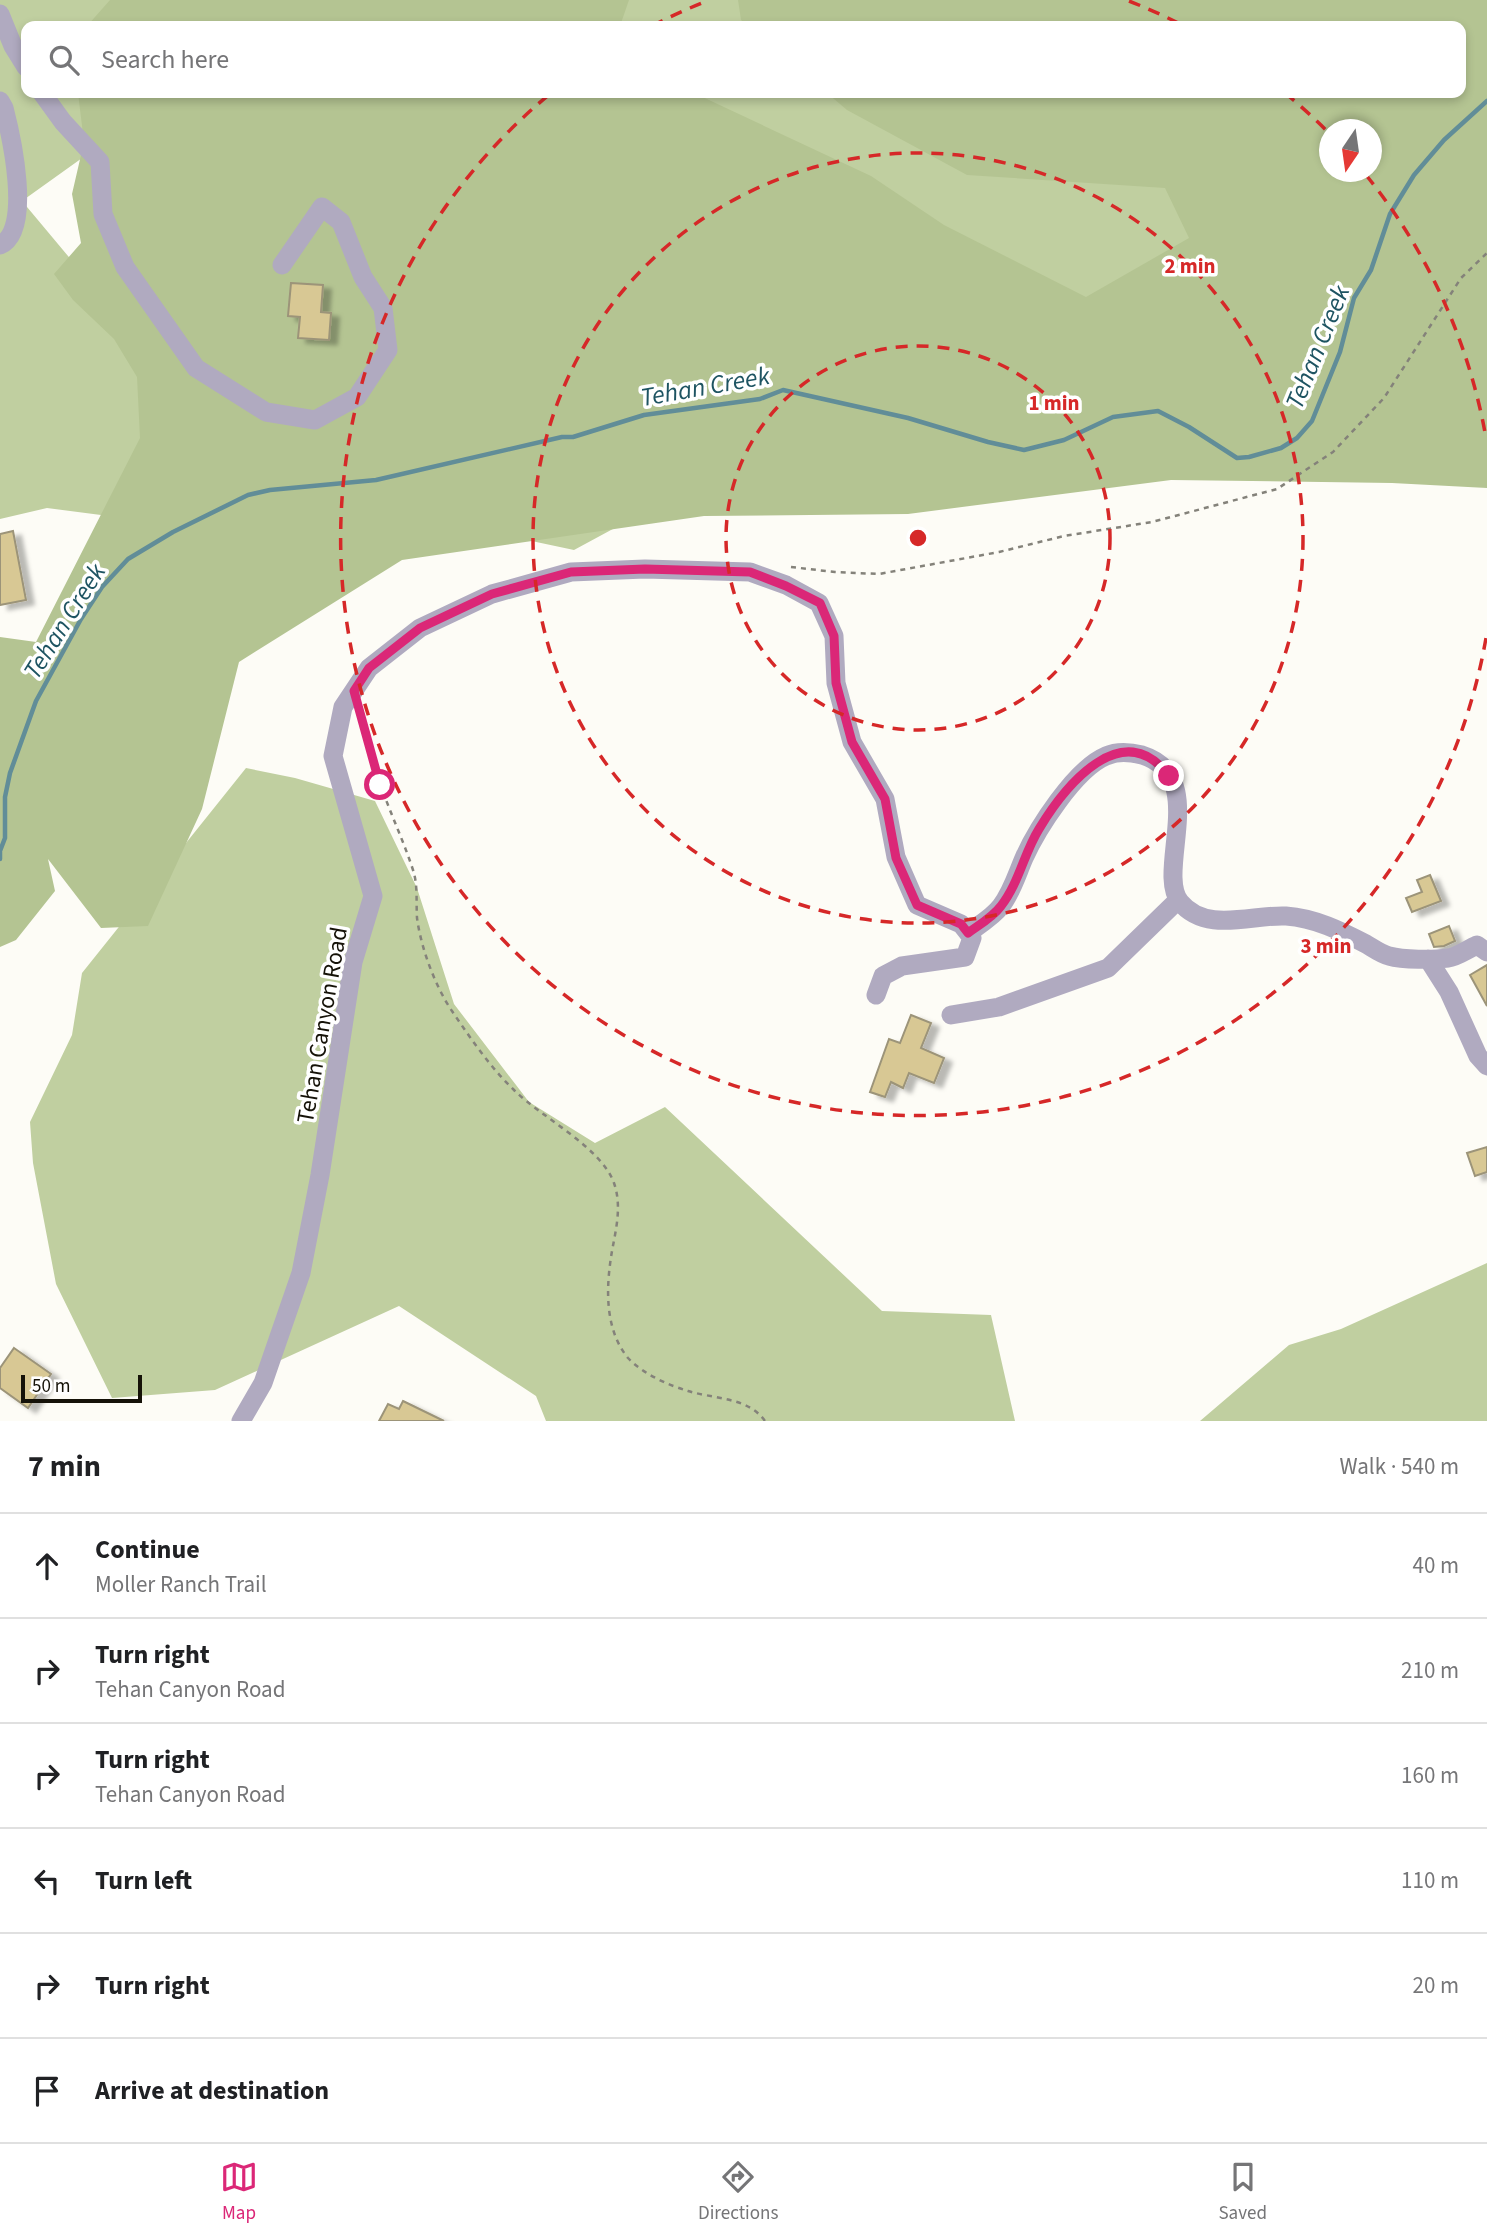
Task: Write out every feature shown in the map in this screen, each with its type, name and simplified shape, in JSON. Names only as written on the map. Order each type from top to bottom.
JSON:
[{"type":"lane","points":[[0,14],[21,60]]},
{"type":"lane","points":[[46,98],[63,122],[100,162],[103,214],[125,267],[196,368],[266,412],[315,420],[357,397],[388,350],[383,308],[363,277],[341,222],[322,207],[282,265]]},
{"type":"lane","points":[[0,101],[16,153],[18,190],[14,225],[8,240],[0,245]]},
{"type":"lane","name":"Tehan Canyon Road","points":[[241,1421],[264,1383],[301,1273],[320,1175],[353,962],[373,896],[333,756],[344,708],[369,668],[420,628],[492,594],[571,572],[645,569],[750,572],[820,603],[834,636],[836,683],[852,742],[885,799],[896,858],[917,905],[961,924],[968,933]]},
{"type":"lane","points":[[876,995],[883,976],[902,967],[965,957],[972,938],[968,933],[1001,907],[1039,829],[1058,801],[1096,762],[1106,755],[1119,752],[1150,758],[1161,766],[1175,790],[1178,822],[1173,891],[1186,909],[1223,920],[1280,915],[1310,920],[1335,928],[1389,956],[1450,958],[1476,945],[1487,952]]},
{"type":"lane","points":[[951,1015],[999,1007],[1108,968],[1178,900]]},
{"type":"lane","points":[[1428,959],[1449,992],[1478,1056],[1487,1066]]},
{"type":"path","points":[[787,566],[879,574],[999,552],[1064,536],[1152,522],[1277,489],[1333,452],[1384,398],[1461,278],[1487,253]]},
{"type":"path","points":[[354,691],[380,785],[414,873],[422,947],[450,1007],[489,1063],[514,1090],[542,1116],[575,1138],[596,1157],[614,1183],[618,1227],[610,1264],[608,1302],[610,1322],[619,1342],[628,1357],[661,1380],[687,1391],[738,1402],[758,1412],[765,1421]]},
{"type":"green space","points":[[0,0],[1487,0],[1487,127],[1465,98],[1466,21],[21,21],[21,98],[166,98],[22,201],[196,409],[336,98],[1313,98],[1252,376],[759,450],[574,550],[191,469],[178,525],[47,508],[0,519]]},
{"type":"green space","points":[[110,0],[629,0],[622,21],[91,21]]},
{"type":"green space","points":[[738,0],[1487,0],[1487,488],[1392,483],[1171,480],[908,514],[704,516],[402,560],[239,662],[202,809],[148,926],[101,928],[48,859],[55,891],[16,940],[0,947],[0,637],[36,642],[140,438],[137,377],[114,339],[73,300],[54,274],[81,243],[72,194],[84,142],[79,98],[705,98],[871,176],[944,225],[1086,297],[1189,238],[1165,188],[967,175],[847,110],[833,98],[1466,98],[1466,21],[742,21]]},
{"type":"green space","points":[[246,768],[295,778],[375,801],[417,888],[454,1004],[529,1102],[595,1143],[665,1107],[882,1311],[991,1315],[1015,1421],[546,1421],[536,1396],[399,1306],[215,1390],[112,1398],[56,1284],[33,1163],[30,1122],[72,1035],[82,973]]},
{"type":"green space","points":[[1487,1263],[1487,1421],[1200,1421],[1289,1345],[1341,1329]]},
{"type":"building","points":[[291,283],[323,285],[321,312],[331,313],[329,340],[298,338],[300,317],[288,316]]},
{"type":"building","points":[[13,531],[26,600],[0,605],[0,534]]},
{"type":"building","points":[[1430,875],[1441,901],[1412,912],[1406,898],[1422,892],[1417,880]]},
{"type":"building","points":[[1449,926],[1455,941],[1434,947],[1429,934]]},
{"type":"building","points":[[1487,965],[1487,1006],[1470,975]]},
{"type":"building","points":[[911,1015],[931,1023],[921,1048],[944,1058],[934,1083],[909,1073],[903,1088],[891,1082],[885,1097],[870,1092],[889,1039],[900,1043]]},
{"type":"building","points":[[1487,1147],[1487,1172],[1475,1176],[1467,1153]]},
{"type":"building","points":[[14,1348],[51,1374],[28,1408],[0,1388],[0,1368]]},
{"type":"building","points":[[403,1401],[444,1421],[379,1421],[388,1404],[399,1409]]},
{"type":"waterway","name":"Tehan Creek","points":[[0,851],[5,838],[5,797],[10,773],[36,701],[81,619],[102,587],[128,559],[173,532],[248,495],[270,490],[376,480],[562,437],[573,437],[644,415],[760,399],[783,390],[908,418],[1024,450],[1064,440],[1113,417],[1158,411],[1237,458],[1281,448],[1297,438],[1312,421],[1340,352],[1354,298],[1371,270],[1390,214],[1414,175],[1444,140],[1487,101]]},
{"type":"waterway","name":"Tehan Creek","points":[[0,852],[0,859]]},
{"type":"route","points":[[380,785],[354,691],[369,668],[420,628],[492,594],[571,572],[645,569],[750,572],[820,603],[834,636],[836,683],[852,742],[885,799],[896,858],[917,905],[961,924],[968,933],[1001,907],[1039,829],[1058,801],[1096,762],[1106,755],[1135,753],[1150,758],[1169,776]]}]
